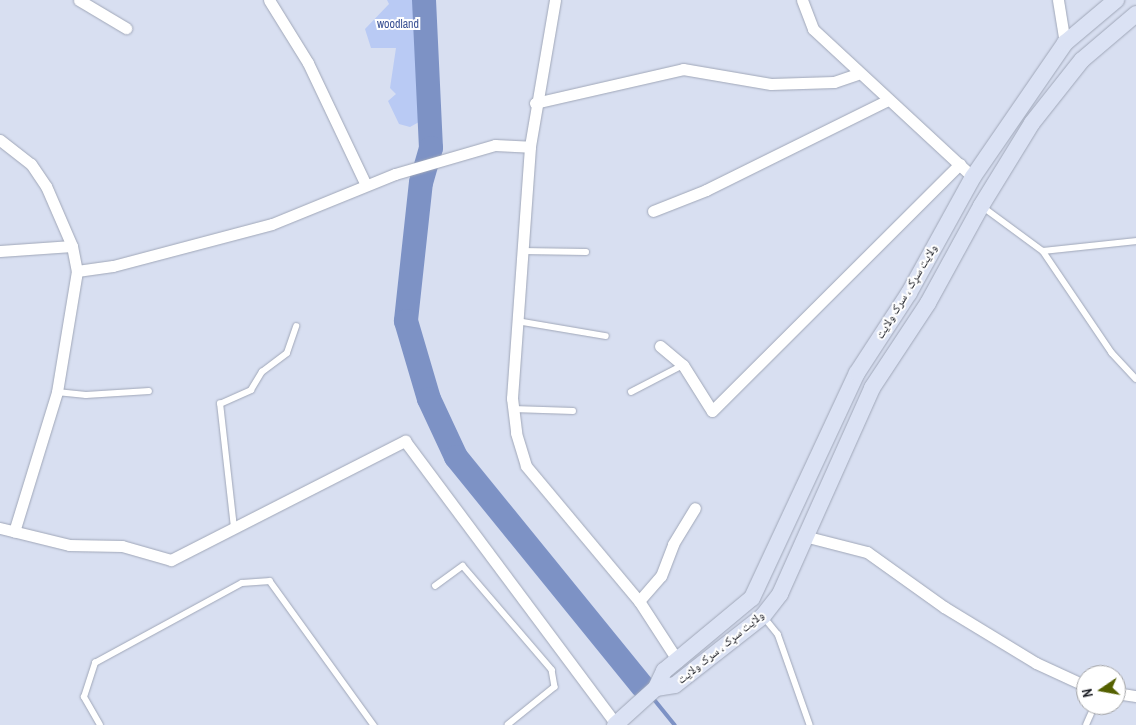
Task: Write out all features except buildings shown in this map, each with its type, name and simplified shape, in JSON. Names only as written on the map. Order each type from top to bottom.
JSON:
[{"type":"main road","name":"ولایت سړک ، سرک ولایت","points":[[656,688],[664,671],[752,598],[857,373],[909,293],[973,177],[1065,43],[1116,0]]},
{"type":"main road","name":"ولایت سړک ، سرک ولایت","points":[[656,688],[675,685],[763,616],[780,594],[808,537],[872,388],[928,303],[981,206],[1032,123],[1082,60],[1136,14]]},
{"type":"main road","points":[[615,725],[656,688]]},
{"type":"street","points":[[79,0],[126,28]]},
{"type":"street","points":[[269,0],[308,63],[366,185]]},
{"type":"street","points":[[556,0],[536,103],[530,147],[517,321],[513,409],[526,466],[639,601],[678,661]]},
{"type":"street","points":[[802,0],[813,29],[886,101],[973,177]]},
{"type":"street","points":[[1058,0],[1065,43]]},
{"type":"street","points":[[536,103],[684,68],[771,84],[834,82],[857,74]]},
{"type":"street","points":[[653,211],[706,190],[886,101]]},
{"type":"street","points":[[0,140],[32,164],[72,246],[76,271],[57,392],[14,532]]},
{"type":"street","points":[[76,271],[113,266],[272,224],[366,185],[495,145],[530,147]]},
{"type":"street","points":[[660,346],[684,365],[712,411],[960,164]]},
{"type":"street","points":[[0,251],[72,246]]},
{"type":"street","points":[[0,528],[69,545],[122,546],[171,560],[406,441],[615,725]]},
{"type":"street","points":[[639,601],[661,576],[672,544],[695,508]]},
{"type":"street","points":[[808,537],[867,552],[944,607],[1036,663],[1076,681]]},
{"type":"lane","points":[[981,206],[1043,251],[1112,353],[1136,379]]},
{"type":"lane","points":[[1043,251],[1136,241]]},
{"type":"lane","points":[[522,251],[586,252]]},
{"type":"lane","points":[[517,321],[606,336]]},
{"type":"lane","points":[[234,528],[220,404],[251,390],[262,372],[286,354],[296,327]]},
{"type":"lane","points":[[631,392],[684,365]]},
{"type":"lane","points":[[57,392],[86,395],[149,391]]},
{"type":"lane","points":[[513,409],[573,411]]},
{"type":"lane","points":[[435,586],[463,566],[552,670],[555,687],[508,725]]},
{"type":"lane","points":[[100,725],[84,697],[95,663],[242,582],[270,581],[374,725]]},
{"type":"lane","points":[[763,616],[778,634],[810,725]]},
{"type":"green space","name":"woodland","points":[[387,0],[417,0],[423,26],[421,73],[428,91],[428,117],[410,127],[399,124],[388,101],[396,94],[390,88],[396,48],[371,48],[365,29],[389,4]]},
{"type":"waterway","points":[[424,0],[431,148],[421,182],[406,321],[429,399],[456,457],[642,686]]},
{"type":"waterway","points":[[652,697],[675,725]]}]
